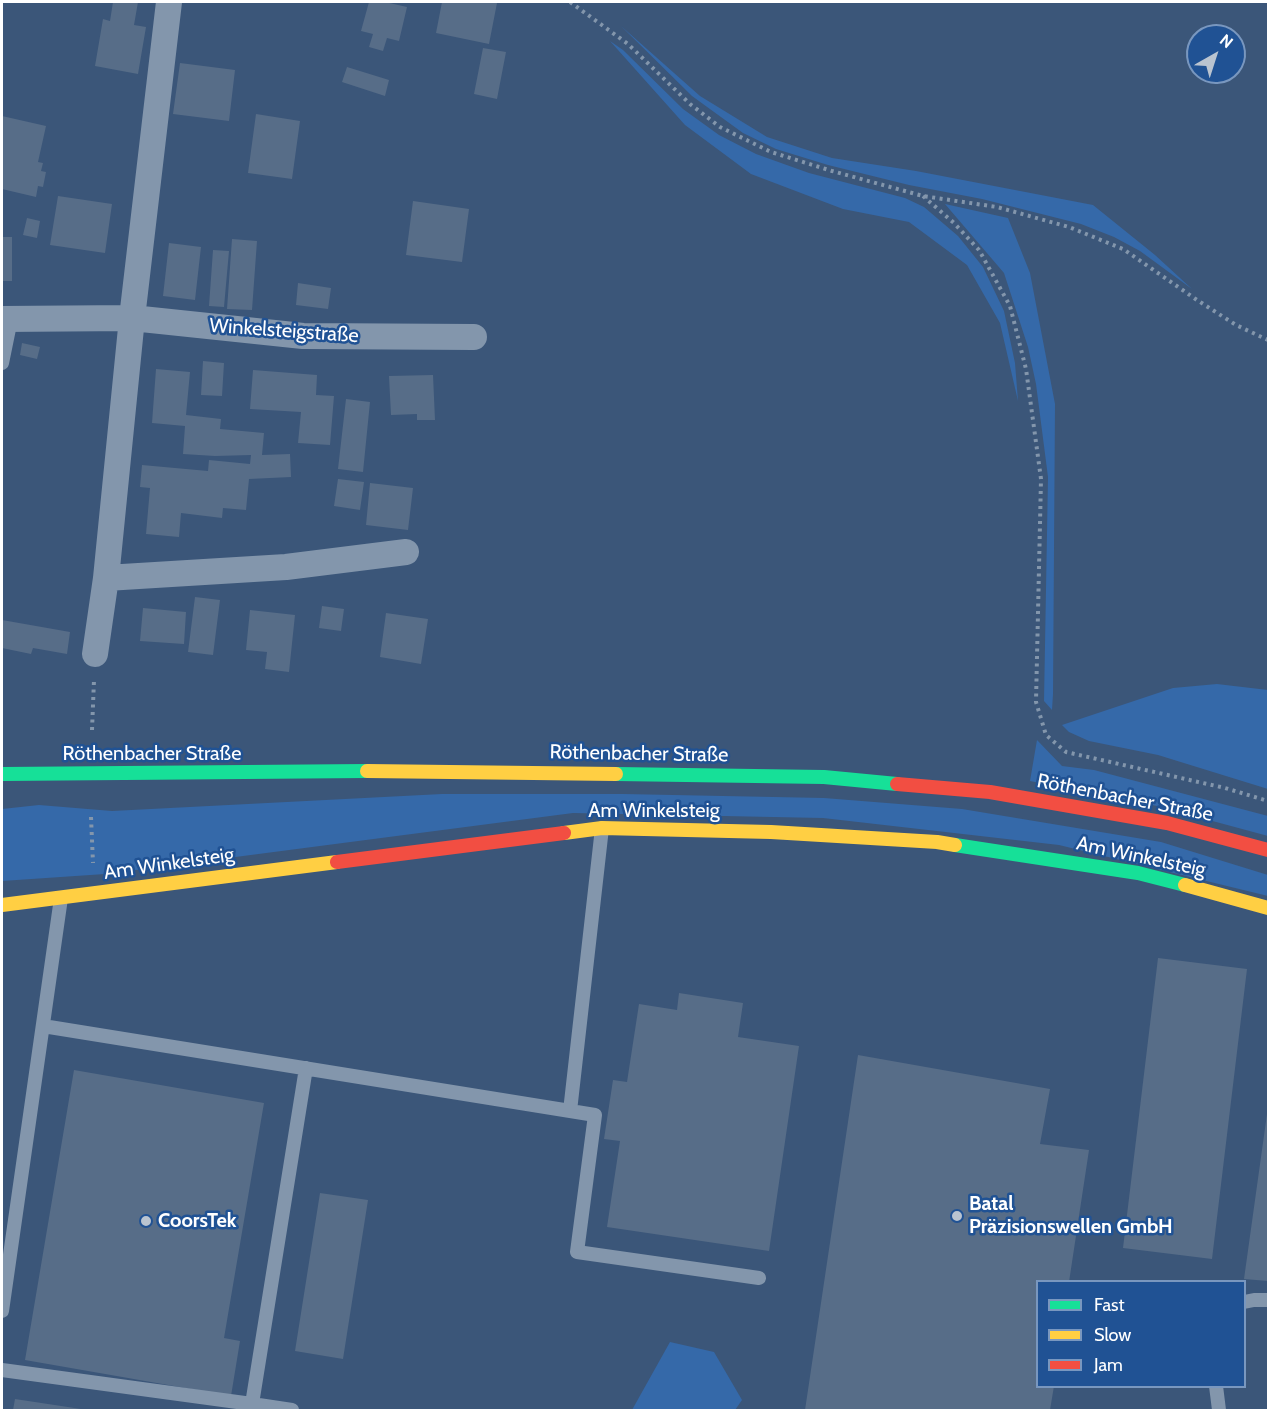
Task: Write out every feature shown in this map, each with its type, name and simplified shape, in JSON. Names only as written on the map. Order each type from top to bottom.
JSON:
[{"type":"main road","points":[[34,759],[72,774]]},
{"type":"main road","name":"Röthenbacher Straße","points":[[2,774],[397,771],[824,777],[990,792],[1167,823],[1269,850]]},
{"type":"main road","points":[[53,787],[72,774]]},
{"type":"main road","name":"Am Winkelsteig","points":[[2,905],[602,828],[771,832],[937,842],[1138,873],[1269,908]]},
{"type":"street","points":[[95,654],[106,578],[132,318],[169,2]]},
{"type":"street","name":"Winkelsteigstraße","points":[[6,319],[132,318],[303,336],[474,337]]},
{"type":"street","points":[[106,578],[286,567],[406,552]]},
{"type":"lane","points":[[2,363],[6,319]]},
{"type":"lane","points":[[570,1111],[602,828]]},
{"type":"lane","points":[[2,1311],[61,898]]},
{"type":"lane","points":[[43,1026],[595,1115],[577,1252],[759,1278]]},
{"type":"lane","points":[[252,1404],[306,1068]]},
{"type":"lane","points":[[1246,1302],[1269,1300]]},
{"type":"lane","points":[[2,1370],[292,1410]]},
{"type":"lane","points":[[1216,1388],[1219,1410]]},
{"type":"path","points":[[570,2],[628,44],[690,104],[720,127],[771,152],[922,196],[997,207],[1070,227],[1123,249],[1236,325],[1269,340]]},
{"type":"path","points":[[922,196],[954,223],[979,250],[1010,306],[1026,369],[1041,479],[1036,702],[1046,735],[1066,752],[1225,788],[1269,801]]},
{"type":"path","points":[[92,730],[95,654]]},
{"type":"path","points":[[91,817],[92,894]]},
{"type":"shaded area","points":[[621,26],[700,96],[767,137],[832,158],[916,171],[1093,205],[1155,255],[1192,289],[1140,251],[1114,237],[1081,224],[982,199],[909,185],[828,165],[776,149],[743,133],[692,96]]},
{"type":"shaded area","points":[[610,41],[623,50],[683,109],[719,135],[756,154],[809,173],[905,198],[924,207],[958,236],[983,267],[1004,311],[1015,363],[1018,401],[1000,323],[967,265],[909,222],[843,209],[751,174],[685,125]]},
{"type":"shaded area","points":[[945,204],[1008,218],[1030,273],[1055,404],[1052,710],[1044,701],[1048,477],[1036,384],[1028,347],[1004,273]]},
{"type":"shaded area","points":[[1217,684],[1268,690],[1268,789],[1158,755],[1089,741],[1069,732],[1062,725],[1173,688]]},
{"type":"shaded area","points":[[1037,740],[1062,766],[1094,770],[1268,816],[1268,836],[1157,806],[1030,781]]},
{"type":"shaded area","points":[[442,794],[623,794],[824,798],[962,809],[1161,842],[1268,875],[1268,896],[1059,845],[823,818],[573,813],[105,874],[2,881],[2,809],[39,805],[112,811]]},
{"type":"shaded area","points":[[670,1342],[714,1352],[742,1400],[735,1410],[632,1410]]},
{"type":"building","points":[[113,2],[138,2],[134,25],[146,27],[138,74],[95,66],[103,19],[110,21]]},
{"type":"building","points":[[369,2],[385,2],[407,7],[399,41],[387,38],[383,51],[369,47],[373,34],[361,31]]},
{"type":"building","points":[[442,2],[497,3],[489,44],[436,33]]},
{"type":"building","points":[[483,48],[506,52],[497,99],[474,94]]},
{"type":"building","points":[[180,63],[235,70],[229,121],[173,114]]},
{"type":"building","points":[[347,67],[389,80],[385,96],[342,82]]},
{"type":"building","points":[[256,114],[300,121],[292,179],[248,173]]},
{"type":"building","points":[[2,116],[46,126],[38,162],[43,163],[41,171],[46,172],[43,187],[38,186],[36,197],[2,189]]},
{"type":"building","points":[[58,196],[112,204],[105,253],[50,245]]},
{"type":"building","points":[[413,201],[469,209],[462,262],[406,255]]},
{"type":"building","points":[[27,218],[40,221],[37,238],[23,235]]},
{"type":"building","points":[[2,237],[12,237],[12,281],[2,281]]},
{"type":"building","points":[[232,239],[257,241],[252,310],[227,309]]},
{"type":"building","points":[[169,243],[201,247],[195,300],[163,296]]},
{"type":"building","points":[[213,250],[229,251],[224,307],[209,306]]},
{"type":"building","points":[[298,283],[331,288],[328,309],[296,305]]},
{"type":"building","points":[[22,343],[40,347],[37,359],[20,355]]},
{"type":"building","points":[[203,361],[224,363],[222,396],[201,395]]},
{"type":"building","points":[[156,369],[190,372],[186,415],[221,419],[220,429],[264,433],[262,455],[290,454],[291,477],[249,479],[246,510],[223,508],[222,518],[181,513],[179,537],[146,534],[150,488],[140,487],[142,465],[208,471],[209,460],[250,464],[251,455],[183,454],[185,426],[152,423]]},
{"type":"building","points":[[253,370],[317,375],[316,395],[334,396],[330,445],[298,443],[301,412],[250,409]]},
{"type":"building","points":[[433,375],[435,420],[417,420],[417,414],[391,415],[389,376]]},
{"type":"building","points":[[346,399],[370,402],[363,472],[338,469]]},
{"type":"building","points":[[338,479],[364,482],[360,510],[334,506]]},
{"type":"building","points":[[370,483],[413,488],[408,530],[366,525]]},
{"type":"building","points":[[195,597],[220,600],[213,655],[188,652]]},
{"type":"building","points":[[322,606],[344,609],[341,631],[319,628]]},
{"type":"building","points":[[143,608],[186,612],[184,644],[140,641]]},
{"type":"building","points":[[250,610],[295,615],[289,672],[265,669],[267,652],[246,650]]},
{"type":"building","points":[[386,613],[428,619],[421,664],[380,657]]},
{"type":"building","points":[[2,620],[70,632],[67,654],[33,648],[31,654],[2,648]]},
{"type":"building","points":[[1158,958],[1247,969],[1212,1259],[1123,1248]]},
{"type":"building","points":[[679,993],[743,1003],[738,1037],[799,1046],[769,1251],[607,1227],[620,1141],[604,1139],[613,1080],[627,1082],[639,1004],[677,1010]]},
{"type":"building","name":"Batal Präzisionswellen GmbH","points":[[858,1055],[1050,1089],[1040,1144],[1089,1150],[1069,1280],[1036,1280],[1036,1388],[1054,1388],[1050,1410],[805,1410]]},
{"type":"building","name":"CoorsTek","points":[[74,1070],[264,1103],[224,1338],[240,1341],[231,1396],[25,1360]]},
{"type":"building","points":[[1268,1114],[1268,1281],[1244,1279]]},
{"type":"building","points":[[320,1193],[368,1200],[343,1359],[295,1351]]},
{"type":"building","points":[[15,1399],[81,1409],[81,1410],[13,1410]]},
{"type":"traffic: fast","points":[[2,774],[367,771]]},
{"type":"traffic: fast","points":[[616,774],[824,777],[897,784]]},
{"type":"traffic: fast","points":[[955,845],[1138,873],[1185,885]]},
{"type":"traffic: slow","points":[[367,771],[616,774]]},
{"type":"traffic: slow","points":[[564,833],[602,828],[771,832],[955,845]]},
{"type":"traffic: slow","points":[[2,905],[337,862]]},
{"type":"traffic: slow","points":[[1185,885],[1268,908]]},
{"type":"traffic: jam","points":[[897,784],[990,792],[1167,823],[1268,850]]},
{"type":"traffic: jam","points":[[337,862],[564,833]]},
{"type":"place","name":"Batal Präzisionswellen GmbH","points":[[957,1216]]},
{"type":"place","name":"CoorsTek","points":[[146,1221]]}]
